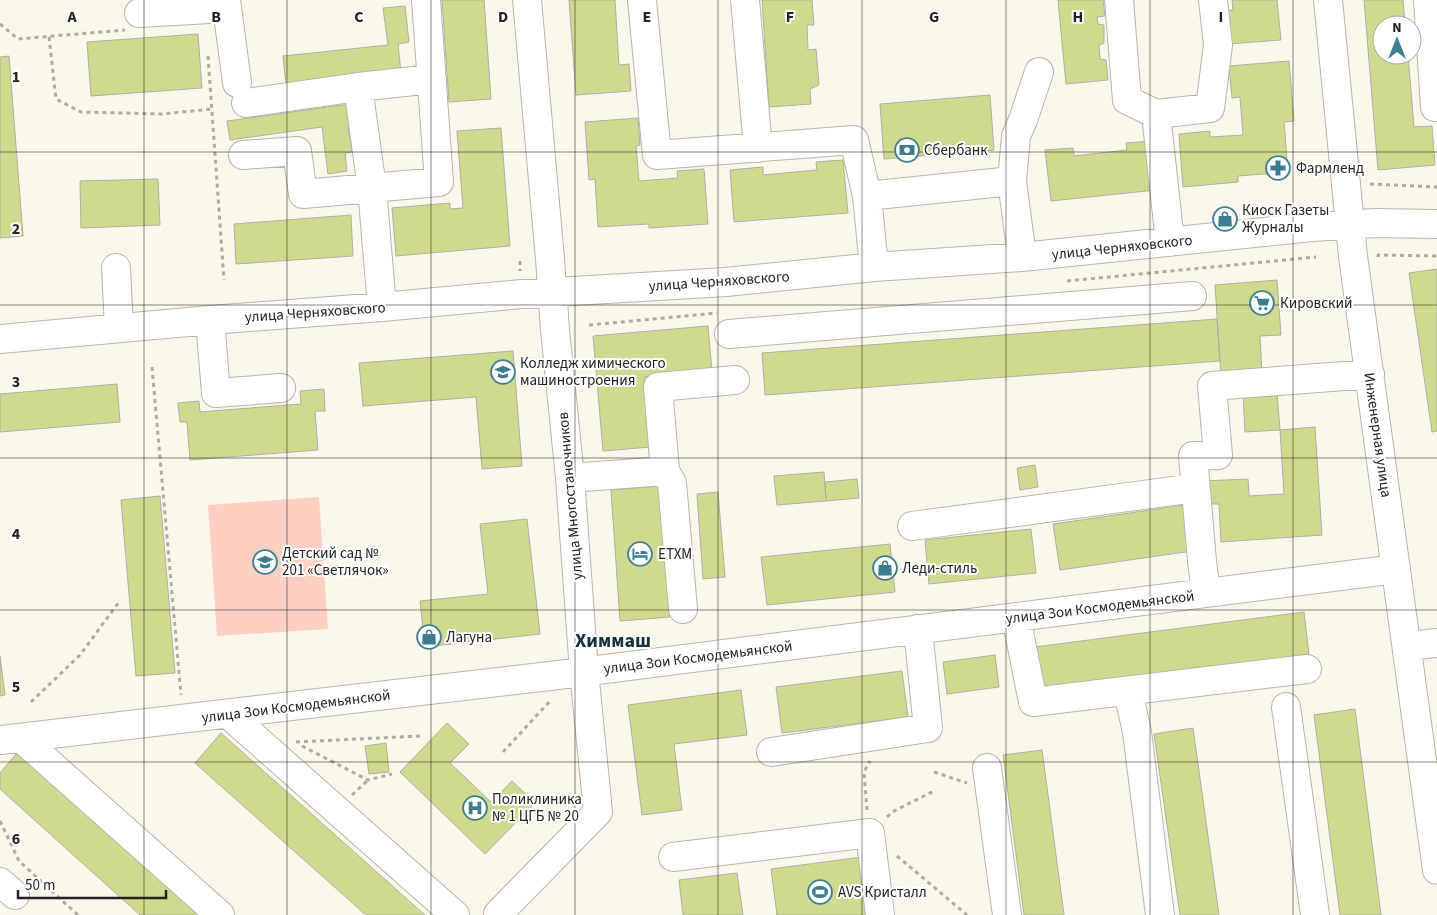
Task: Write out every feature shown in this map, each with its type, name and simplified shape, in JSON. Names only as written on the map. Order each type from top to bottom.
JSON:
[{"type":"street","points":[[243,155],[297,151],[303,194],[439,182],[426,0]]},
{"type":"street","name":"улица Многостаночников","points":[[499,915],[598,812],[584,671],[570,478],[555,330],[527,0]]},
{"type":"street","points":[[642,0],[657,155],[854,140],[867,196],[874,267]]},
{"type":"street","points":[[746,0],[758,148]]},
{"type":"street","points":[[1119,0],[1127,100],[1156,114],[1210,108],[1218,45],[1213,0]]},
{"type":"street","name":"Инженерная улица","points":[[1328,0],[1350,224],[1437,870]]},
{"type":"street","points":[[1428,0],[1435,107],[1437,107]]},
{"type":"street","points":[[133,22],[227,4],[241,93],[358,87],[432,79]]},
{"type":"street","points":[[1022,257],[1012,181],[1016,136],[1040,72]]},
{"type":"street","points":[[358,87],[372,188],[382,307]]},
{"type":"street","points":[[1156,114],[1170,242]]},
{"type":"street","points":[[867,196],[1012,181]]},
{"type":"street","name":"улица Черняховского","points":[[0,339],[522,294],[726,282],[874,267],[1022,257],[1350,224],[1437,224]]},
{"type":"street","points":[[116,268],[119,328]]},
{"type":"street","points":[[730,334],[1192,296]]},
{"type":"street","points":[[210,320],[216,393],[281,388]]},
{"type":"street","points":[[1206,593],[1193,456],[1218,455],[1212,386],[1370,374]]},
{"type":"street","points":[[683,609],[672,483],[665,471],[658,387],[734,380]]},
{"type":"street","points":[[570,478],[665,471]]},
{"type":"street","points":[[912,526],[1195,488]]},
{"type":"street","name":"улица Зои Космодемьянской","points":[[10,739],[584,671],[1396,569]]},
{"type":"street","points":[[1016,617],[1033,702],[1307,669]]},
{"type":"street","points":[[771,752],[928,728],[918,630]]},
{"type":"street","points":[[1406,646],[1437,643]]},
{"type":"street","points":[[1128,691],[1137,732],[1160,915]]},
{"type":"street","points":[[1286,707],[1315,915]]},
{"type":"street","points":[[228,714],[455,915]]},
{"type":"street","points":[[10,739],[220,915]]},
{"type":"street","points":[[988,779],[1007,915]]},
{"type":"street","points":[[673,857],[870,833],[880,915]]},
{"type":"path","points":[[0,24],[18,39],[49,37],[133,22]]},
{"type":"path","points":[[49,37],[56,99],[81,112],[162,114],[212,109]]},
{"type":"path","points":[[208,52],[224,280]]},
{"type":"path","points":[[1370,184],[1437,187]]},
{"type":"path","points":[[1378,255],[1437,256]]},
{"type":"path","points":[[152,367],[182,697]]},
{"type":"path","points":[[31,702],[80,656],[118,602]]},
{"type":"path","points":[[503,752],[551,700]]},
{"type":"path","points":[[884,735],[864,772],[870,833],[967,915]]},
{"type":"path","points":[[392,774],[368,780],[293,742],[420,736]]},
{"type":"path","points":[[934,772],[988,779]]},
{"type":"path","points":[[870,833],[894,811],[936,790]]},
{"type":"path","points":[[0,821],[19,861],[78,915]]},
{"type":"shaded area","points":[[319,497],[328,629],[217,636],[208,505]]},
{"type":"building","points":[[442,0],[484,0],[491,99],[449,102]]},
{"type":"building","points":[[569,0],[615,0],[619,65],[629,64],[631,91],[576,95]]},
{"type":"building","points":[[762,0],[812,0],[814,25],[807,25],[808,50],[816,49],[819,85],[810,89],[811,104],[769,107]]},
{"type":"building","points":[[1058,0],[1103,0],[1105,16],[1097,17],[1098,24],[1104,25],[1104,43],[1099,45],[1100,59],[1106,60],[1108,80],[1066,84]]},
{"type":"building","points":[[1232,0],[1277,0],[1281,40],[1228,44],[1226,11],[1233,10]]},
{"type":"building","points":[[1364,0],[1403,0],[1404,15],[1372,15],[1372,65],[1409,65],[1414,127],[1432,126],[1435,165],[1378,170]]},
{"type":"building","points":[[405,6],[409,42],[398,44],[401,73],[286,86],[283,56],[388,45],[383,8]]},
{"type":"building","points":[[198,34],[202,88],[91,96],[87,42]]},
{"type":"building","points":[[9,56],[23,236],[0,238],[0,57]]},
{"type":"building","points":[[1289,61],[1294,121],[1284,122],[1288,172],[1238,176],[1238,182],[1183,187],[1179,134],[1210,131],[1210,137],[1243,135],[1240,97],[1232,98],[1229,66]]},
{"type":"building","points":[[990,95],[994,150],[884,159],[880,104]]},
{"type":"building","points":[[350,104],[353,125],[348,126],[352,152],[345,153],[347,171],[328,174],[322,127],[230,140],[227,121]]},
{"type":"building","points":[[638,118],[640,145],[636,146],[639,181],[678,178],[677,171],[704,169],[708,224],[649,228],[649,224],[598,227],[595,179],[589,180],[585,122]]},
{"type":"building","points":[[501,128],[510,246],[396,256],[392,208],[450,203],[450,209],[463,208],[457,131]]},
{"type":"building","points":[[1151,141],[1156,190],[1051,201],[1045,150],[1073,148],[1074,156],[1127,150],[1126,143]]},
{"type":"building","points":[[843,160],[848,213],[734,222],[730,170],[763,167],[763,175],[817,170],[816,162]]},
{"type":"building","points":[[158,179],[160,225],[81,228],[80,181]]},
{"type":"building","points":[[351,215],[353,256],[236,264],[234,224]]},
{"type":"building","points":[[1437,269],[1437,431],[1432,432],[1409,273]]},
{"type":"building","points":[[1277,280],[1281,335],[1260,336],[1262,374],[1221,377],[1215,285]]},
{"type":"building","points":[[1217,319],[1220,361],[765,395],[762,353]]},
{"type":"building","points":[[708,326],[712,372],[644,377],[650,447],[603,451],[593,336]]},
{"type":"building","points":[[513,351],[522,466],[482,469],[476,397],[363,406],[359,363]]},
{"type":"building","points":[[117,384],[120,422],[0,432],[0,394]]},
{"type":"building","points":[[324,389],[325,411],[315,411],[318,450],[190,460],[187,422],[180,422],[178,403],[199,401],[200,412],[301,404],[300,391]]},
{"type":"building","points":[[1277,393],[1280,430],[1245,432],[1243,395]]},
{"type":"building","points":[[1315,427],[1322,535],[1221,542],[1219,504],[1204,504],[1203,481],[1248,479],[1249,496],[1284,494],[1280,430]]},
{"type":"building","points":[[1035,465],[1038,487],[1020,490],[1017,468]]},
{"type":"building","points":[[824,472],[826,501],[777,505],[774,476]]},
{"type":"building","points":[[857,479],[859,498],[826,501],[825,482]]},
{"type":"building","name":"ЕТХМ","points":[[660,486],[670,617],[620,621],[611,490]]},
{"type":"building","points":[[718,492],[725,577],[703,579],[697,494]]},
{"type":"building","points":[[160,496],[175,673],[136,676],[121,500]]},
{"type":"building","points":[[1185,505],[1192,551],[1060,570],[1053,524]]},
{"type":"building","points":[[527,519],[540,634],[425,647],[420,601],[488,594],[480,524]]},
{"type":"building","points":[[1031,529],[1036,573],[929,584],[925,540]]},
{"type":"building","points":[[890,544],[895,592],[767,605],[761,557]]},
{"type":"building","points":[[1304,612],[1309,655],[1041,690],[1035,647]]},
{"type":"building","points":[[995,655],[999,687],[947,694],[943,662]]},
{"type":"building","points":[[0,656],[5,695],[0,696]]},
{"type":"building","points":[[902,671],[908,717],[782,733],[776,687]]},
{"type":"building","points":[[741,690],[747,735],[674,744],[682,810],[642,815],[628,705]]},
{"type":"building","points":[[1355,709],[1381,915],[1340,915],[1314,715]]},
{"type":"building","points":[[447,723],[469,744],[450,763],[491,802],[512,781],[535,803],[485,854],[400,772]]},
{"type":"building","points":[[1193,728],[1219,915],[1180,915],[1154,734]]},
{"type":"building","points":[[221,733],[425,915],[366,915],[195,763]]},
{"type":"building","points":[[386,743],[389,772],[369,774],[365,746]]},
{"type":"building","points":[[1042,750],[1064,915],[1024,915],[1003,755]]},
{"type":"building","points":[[18,752],[199,915],[140,915],[0,789],[0,773]]},
{"type":"building","name":"AVS Кристалл","points":[[862,857],[869,915],[777,915],[771,869]]},
{"type":"building","points":[[737,873],[743,915],[683,915],[679,880]]},
{"type":"place","name":"Сбербанк","points":[[907,150]]},
{"type":"place","name":"Фармленд","points":[[1278,168]]},
{"type":"place","name":"Киоск Газеты Журналы","points":[[1225,219]]},
{"type":"place","name":"Кировский","points":[[1262,303]]},
{"type":"place","name":"Колледж химического машиностроения","points":[[503,372]]},
{"type":"place","name":"ЕТХМ","points":[[640,554]]},
{"type":"place","name":"Детский сад № 201 «Светлячок»","points":[[265,562]]},
{"type":"place","name":"Леди-стиль","points":[[885,568]]},
{"type":"place","name":"Лагуна","points":[[429,637]]},
{"type":"place","name":"Поликлиника № 1 ЦГБ № 20","points":[[475,808]]},
{"type":"place","name":"AVS Кристалл","points":[[820,892]]},
{"type":"district","name":"Химмаш","points":[[613,640]]}]
